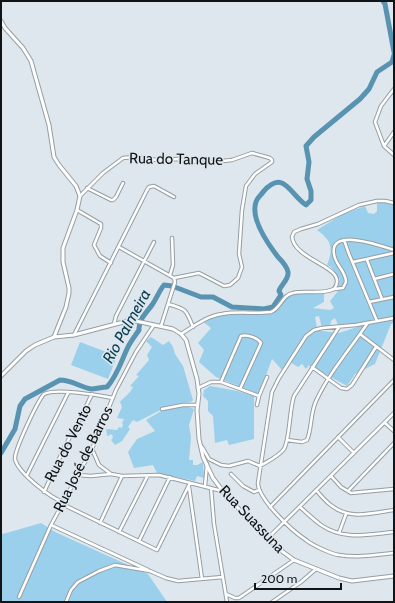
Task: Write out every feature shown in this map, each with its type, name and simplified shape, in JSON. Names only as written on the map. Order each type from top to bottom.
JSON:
[{"type":"street","points":[[1,21],[31,61],[49,125],[54,157],[76,186],[80,196],[77,210],[63,248],[63,262],[69,293],[66,306],[54,337]]},
{"type":"street","points":[[394,89],[383,102],[376,117],[376,126],[384,146],[394,154]]},
{"type":"street","points":[[384,146],[394,132]]},
{"type":"street","name":"Rua do Tanque","points":[[80,196],[111,167],[123,158],[134,157],[157,160],[179,159],[213,163],[232,160],[254,153],[272,159],[270,164],[258,171],[246,186],[242,210],[239,254],[242,268],[238,278],[230,285],[224,286],[200,273],[174,278]]},
{"type":"street","points":[[88,188],[110,200],[114,200],[124,183]]},
{"type":"street","points":[[74,335],[149,187],[154,186],[159,188],[174,197]]},
{"type":"street","points":[[334,289],[338,282],[336,276],[326,267],[305,256],[296,247],[292,237],[294,232],[318,224],[359,205],[377,201],[394,203]]},
{"type":"street","points":[[77,210],[101,224],[101,228],[94,245],[100,256],[110,263]]},
{"type":"street","points":[[170,275],[173,266],[172,238]]},
{"type":"street","points":[[344,240],[377,321]]},
{"type":"street","points":[[1,376],[26,351],[54,337],[74,335],[131,320],[173,329],[181,334],[209,318],[221,314],[271,312],[278,307],[286,296],[293,293],[322,292],[343,288],[346,282],[344,274],[337,264],[333,254],[335,245],[338,241],[344,240],[361,242],[394,252]]},
{"type":"street","points":[[114,324],[116,316],[154,242]]},
{"type":"street","points":[[119,247],[174,278],[161,326]]},
{"type":"street","points":[[353,262],[367,260],[394,252]]},
{"type":"street","points":[[367,260],[382,299]]},
{"type":"street","points":[[374,278],[394,274]]},
{"type":"street","points":[[369,302],[394,297]]},
{"type":"street","points":[[168,304],[184,309],[193,327]]},
{"type":"street","points":[[394,318],[339,327],[322,328],[309,333],[279,378],[272,392],[258,478],[259,490],[270,507],[306,541],[338,555],[361,556],[394,553]]},
{"type":"street","points":[[287,440],[302,442],[307,440],[312,410],[320,393],[367,323]]},
{"type":"street","name":"Rua José de Barros","points":[[19,597],[52,525],[92,449],[113,398],[136,352],[154,325]]},
{"type":"street","points":[[260,466],[280,453],[284,448],[287,440],[292,401],[339,327]]},
{"type":"street","name":"Rua Suassuna","points":[[181,334],[188,346],[198,388],[197,416],[199,439],[206,464],[222,491],[268,538],[294,560],[339,578],[352,581],[394,576]]},
{"type":"street","points":[[360,334],[394,360]]},
{"type":"street","points":[[221,382],[241,336],[246,335],[261,342],[240,389]]},
{"type":"street","points":[[312,368],[345,390],[349,388],[376,347]]},
{"type":"street","points":[[257,405],[267,377]]},
{"type":"street","points":[[270,507],[394,380]]},
{"type":"street","points":[[198,388],[211,382],[221,382],[259,396]]},
{"type":"street","name":"Rua do Vento","points":[[27,475],[68,393],[46,393],[41,398],[18,446],[15,458],[17,464],[27,475],[44,492],[100,523],[157,550],[189,486]]},
{"type":"street","points":[[68,393],[92,394],[113,398]]},
{"type":"street","name":"Rua do Vento","points":[[44,492],[65,446],[92,394]]},
{"type":"street","points":[[162,409],[183,405],[198,405]]},
{"type":"street","points":[[268,538],[394,413]]},
{"type":"street","points":[[385,423],[394,431]]},
{"type":"street","points":[[338,437],[354,453]]},
{"type":"street","points":[[199,439],[206,456],[214,462],[224,466],[229,466],[248,461],[260,466]]},
{"type":"street","points":[[348,491],[394,443]]},
{"type":"street","name":"Rua do Vento","points":[[92,449],[100,465],[111,474]]},
{"type":"street","points":[[205,486],[206,464]]},
{"type":"street","name":"Rua do Vento","points":[[78,475],[91,476],[111,474],[122,476],[148,475],[170,477],[222,491]]},
{"type":"street","points":[[231,474],[249,491],[254,492],[259,490]]},
{"type":"street","points":[[119,532],[148,475]]},
{"type":"street","points":[[100,523],[122,476]]},
{"type":"street","points":[[331,476],[341,487],[356,493],[394,489]]},
{"type":"street","points":[[139,541],[170,477]]},
{"type":"street","points":[[190,483],[189,486],[202,579]]},
{"type":"street","points":[[211,488],[214,524],[226,594],[226,602]]},
{"type":"street","points":[[316,490],[332,506],[346,514],[358,515],[394,510]]},
{"type":"street","points":[[300,506],[321,525],[339,533],[356,536],[394,532]]},
{"type":"street","points":[[339,533],[346,514]]},
{"type":"street","points":[[52,525],[173,581],[223,577]]},
{"type":"street","name":"Rua Suassuna","points":[[226,594],[239,598],[294,560]]},
{"type":"street","points":[[66,602],[71,590],[76,584],[104,568],[115,565],[150,571]]},
{"type":"street","points":[[272,602],[301,582],[316,569]]},
{"type":"shaded area","points":[[377,201],[394,203],[394,323],[391,324],[375,364],[355,374],[347,386],[309,365],[306,369],[302,364],[298,367],[290,362],[283,371],[272,359],[259,394],[216,377],[199,362],[204,350],[198,343],[211,328],[202,321],[220,314],[267,312],[275,309],[283,303],[290,294],[324,293],[324,302],[313,308],[330,310],[334,308],[330,301],[338,291],[340,279],[331,267],[327,265],[331,249],[330,245],[325,237],[317,230],[343,214],[365,206],[368,213],[374,214],[377,211]],"holes":[[[319,316],[322,328],[330,327],[331,321],[335,318],[339,327],[370,323],[339,333],[314,330],[317,328],[315,317]]]},
{"type":"shaded area","points":[[151,337],[163,345],[169,341],[173,347],[175,354],[183,366],[193,400],[191,402],[170,405],[137,422],[133,420],[128,427],[130,429],[122,441],[115,445],[111,440],[113,438],[112,434],[107,436],[106,429],[117,430],[119,427],[122,428],[124,419],[117,418],[122,407],[120,402],[131,390],[133,387],[130,386],[139,376],[136,375],[149,360],[147,355],[152,347],[146,341]]},
{"type":"shaded area","points":[[80,342],[117,356],[108,379],[71,365]]},
{"type":"shaded area","points":[[210,386],[254,396],[254,439],[229,445],[227,440],[215,443],[213,416],[208,411],[208,401],[203,396],[204,390]]},
{"type":"shaded area","points":[[186,406],[194,409],[189,425],[191,437],[189,460],[193,460],[193,465],[203,462],[204,478],[197,476],[195,481],[157,473],[153,465],[134,468],[128,452],[137,439],[155,431],[146,420],[163,410]]},
{"type":"shaded area","points":[[41,523],[55,532],[148,574],[167,602],[1,602],[1,533],[3,534]]},
{"type":"waterway","name":"Rio Palmeira","points":[[383,1],[385,4],[394,52]]},
{"type":"waterway","name":"Rio Palmeira","points":[[1,453],[15,429],[20,406],[25,399],[60,380],[68,381],[91,389],[107,387],[116,374],[130,344],[139,330],[141,320],[164,285],[172,286],[201,297],[213,297],[232,307],[264,309],[273,307],[281,295],[279,291],[286,280],[288,272],[283,262],[261,231],[255,209],[258,198],[270,185],[276,182],[282,183],[286,186],[300,201],[306,205],[311,200],[311,191],[307,179],[309,162],[306,146],[314,137],[360,99],[369,89],[377,72],[392,62],[394,55]]}]
